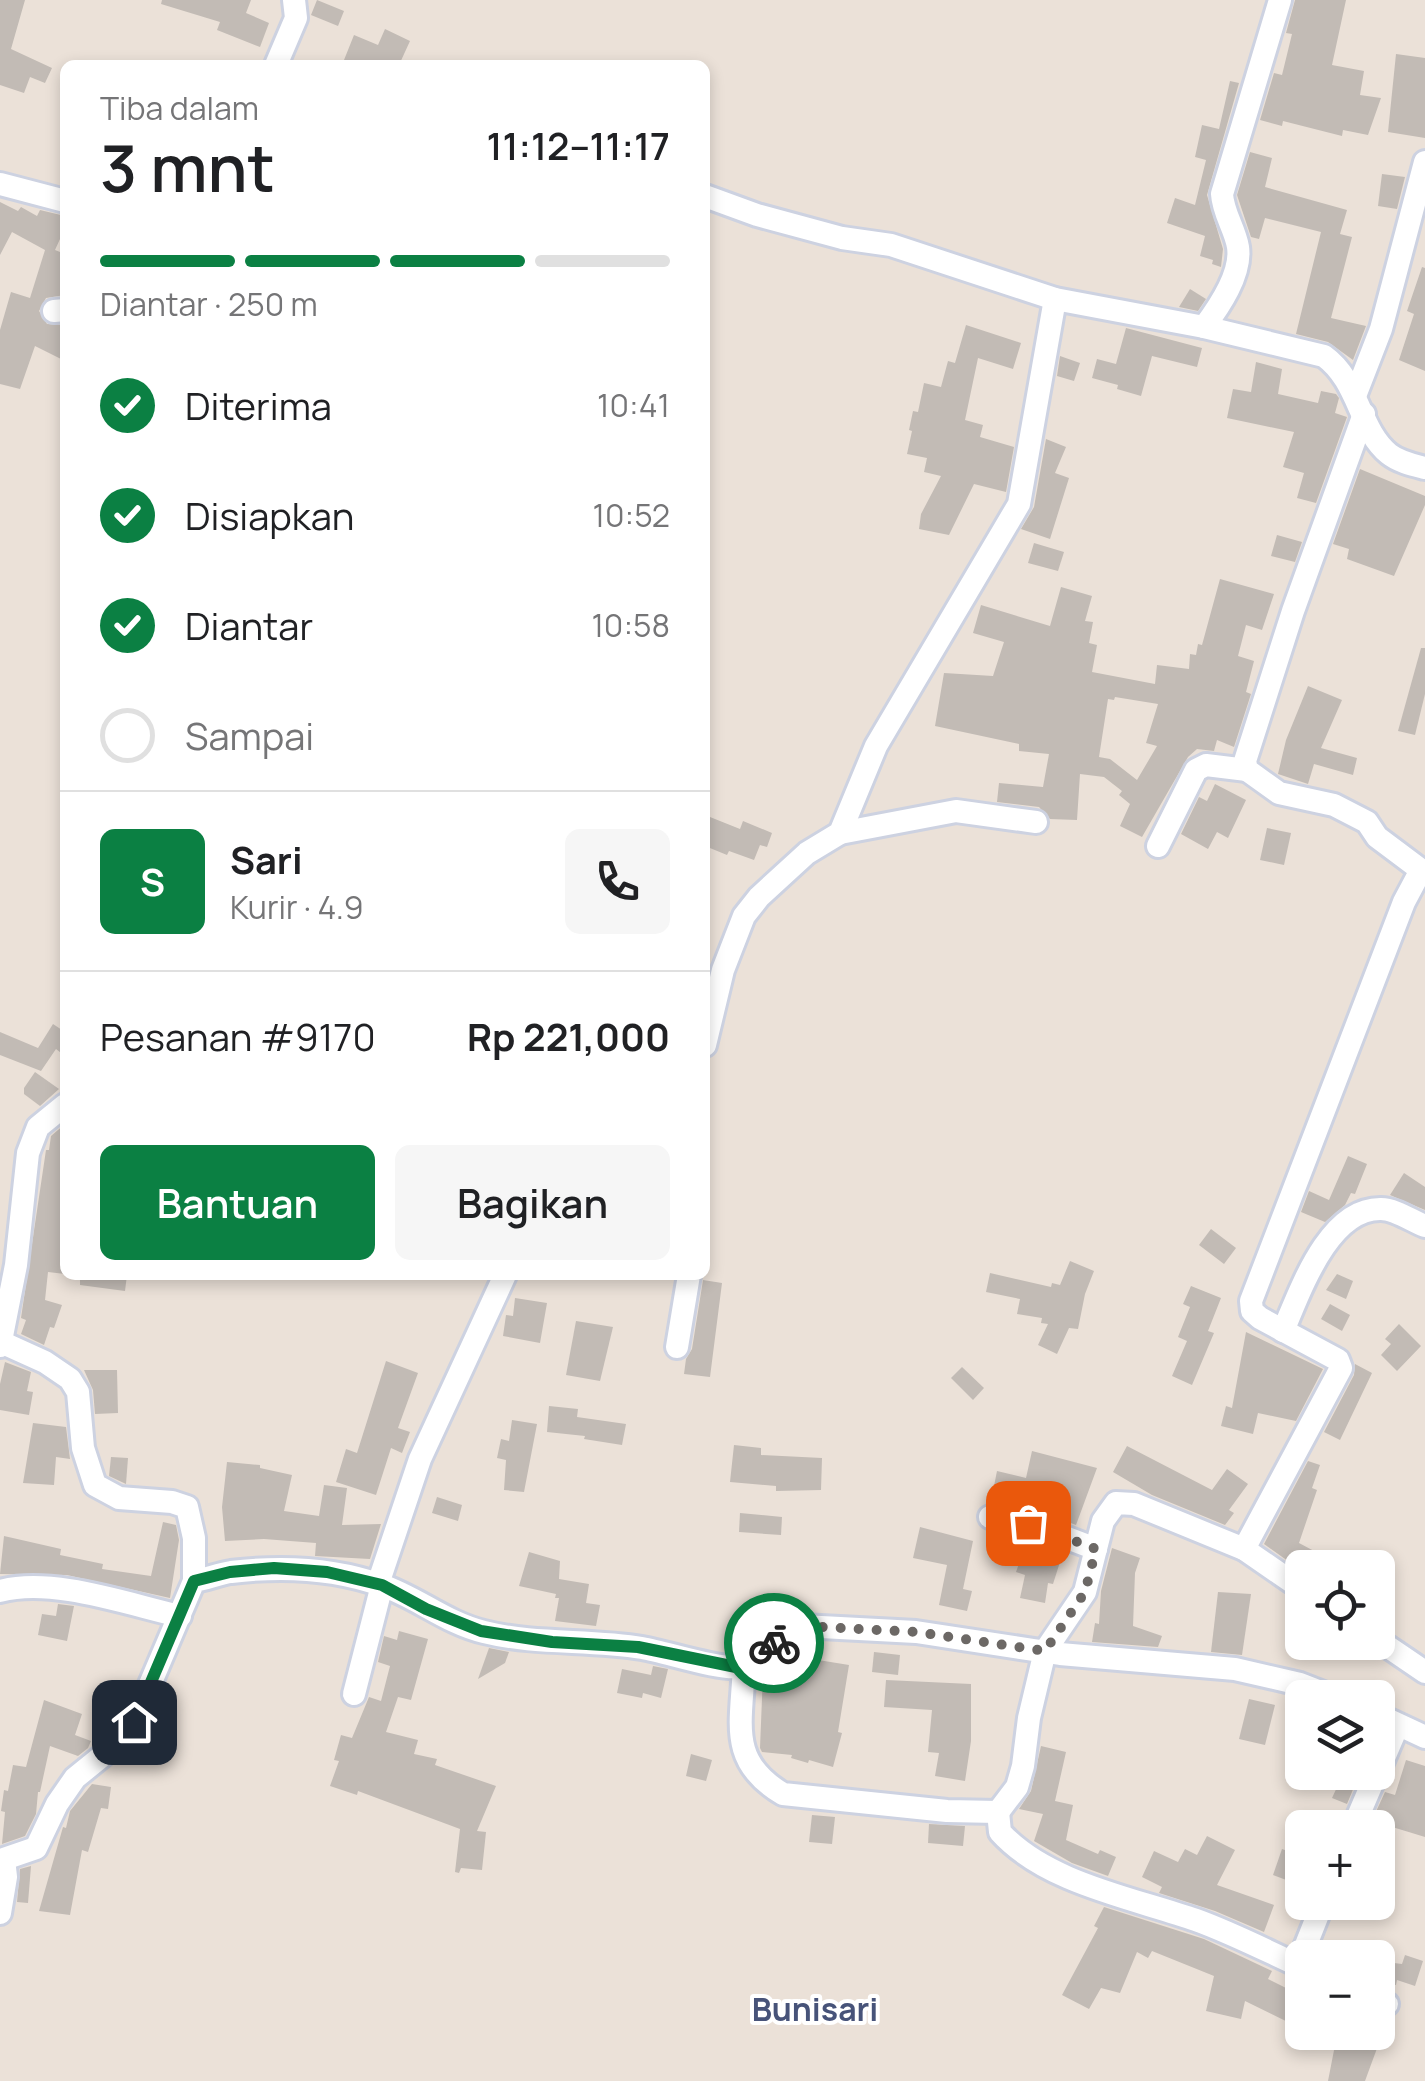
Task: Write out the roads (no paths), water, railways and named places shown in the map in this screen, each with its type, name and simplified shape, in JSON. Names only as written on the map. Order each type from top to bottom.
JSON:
[{"type":"street","points":[[278,60],[296,18],[294,0]]},
{"type":"street","points":[[1204,326],[1220,305],[1238,260],[1238,246],[1222,194],[1280,0]]},
{"type":"street","points":[[1247,770],[1246,761],[1360,405],[1425,162]]},
{"type":"street","points":[[0,184],[60,200]]},
{"type":"street","points":[[710,198],[798,227],[891,245],[1054,299],[1204,326],[1324,356],[1338,366],[1380,446],[1393,457],[1425,468]]},
{"type":"street","points":[[840,833],[876,746],[1018,504],[1054,299]]},
{"type":"street","points":[[1158,846],[1196,770],[1206,765],[1247,770],[1279,793],[1334,805],[1368,822],[1377,837],[1423,866],[1404,902],[1251,1301],[1252,1311],[1260,1318],[1338,1360],[1341,1368],[1244,1549]]},
{"type":"street","points":[[710,1023],[723,970],[744,916],[759,896],[807,853],[840,833],[942,812],[1036,822]]},
{"type":"street","points":[[0,1913],[6,1877],[2,1856],[36,1848],[57,1804],[75,1778],[112,1748],[134,1722],[194,1581],[194,1538],[187,1507],[120,1498],[95,1485],[83,1448],[78,1392],[70,1379],[45,1362],[0,1344],[16,1265],[28,1153],[38,1127],[60,1109]]},
{"type":"street","points":[[1283,1330],[1314,1258],[1336,1232],[1359,1214],[1383,1208],[1425,1226]]},
{"type":"street","points":[[354,1694],[380,1584],[420,1458],[503,1280]]},
{"type":"street","points":[[677,1347],[688,1280]]},
{"type":"street","points":[[1285,1577],[1244,1549],[1134,1504],[1116,1503],[1103,1521],[1085,1592],[1045,1651],[1028,1718],[1023,1766],[1017,1786],[998,1812],[1000,1832],[1022,1854],[1087,1884],[1198,1921],[1285,1959]]},
{"type":"street","points":[[990,1517],[1028,1523],[1096,1549]]},
{"type":"street","points":[[194,1581],[230,1572],[274,1568],[327,1572],[380,1584],[426,1609],[481,1631],[552,1642],[638,1647],[736,1667],[744,1666],[790,1630],[802,1626],[916,1632],[1045,1651],[1234,1669],[1285,1681]]},
{"type":"street","points":[[0,1591],[17,1586],[46,1587],[180,1616]]},
{"type":"street","points":[[1395,1652],[1425,1672]]},
{"type":"street","points":[[744,1666],[743,1754],[761,1782],[783,1794],[947,1811],[998,1812]]},
{"type":"street","points":[[1395,1723],[1425,1737]]},
{"type":"district","name":"Bunisari","points":[[815,2009]]}]
